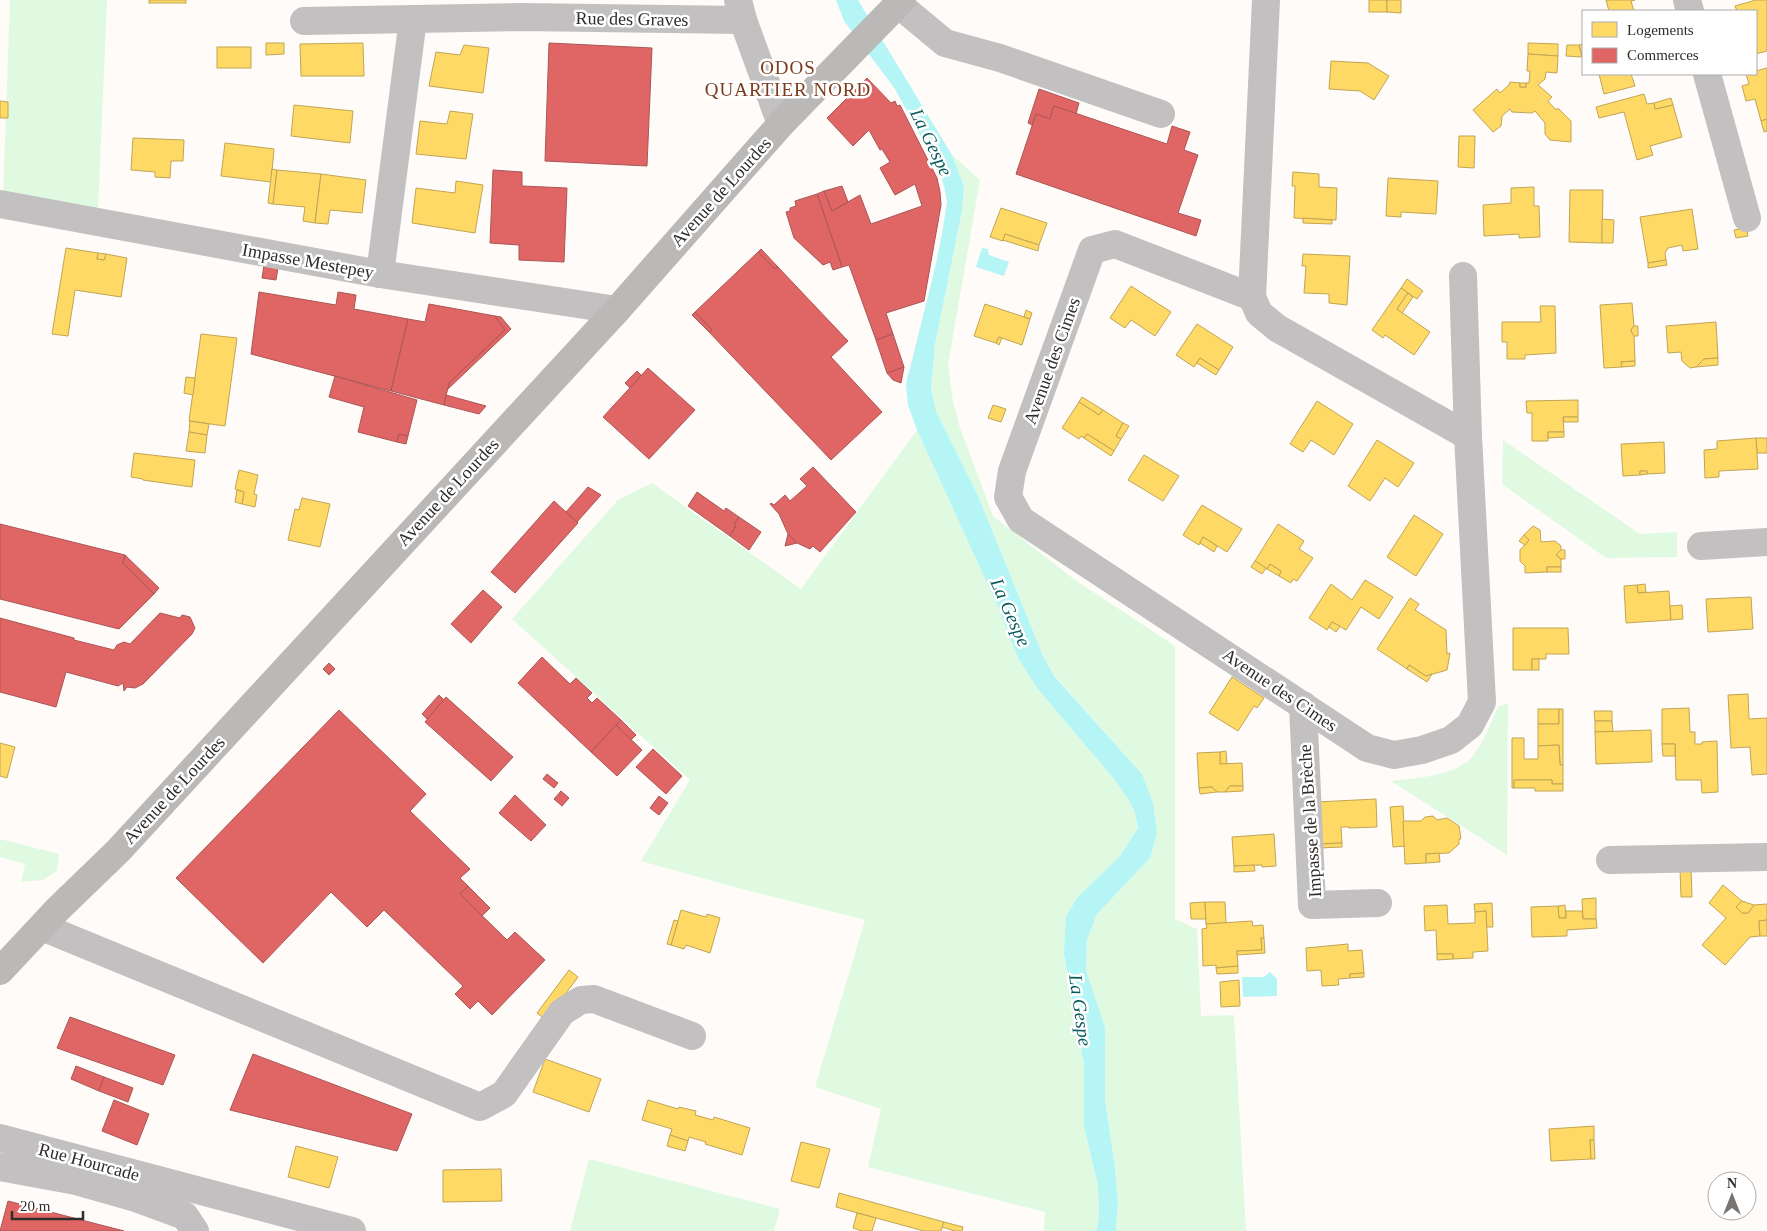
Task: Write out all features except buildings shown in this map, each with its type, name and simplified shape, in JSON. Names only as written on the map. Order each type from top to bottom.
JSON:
[{"type":"main road","name":"Avenue de Lourdes","points":[[0,971],[58,909],[118,851],[616,310],[781,124],[895,7]]},
{"type":"street","points":[[1266,0],[1252,297],[1260,313],[1278,328],[1468,436]]},
{"type":"street","points":[[895,7],[944,43],[1000,58],[1161,114]]},
{"type":"street","name":"Rue des Graves","points":[[304,21],[740,10],[781,124]]},
{"type":"street","points":[[380,274],[413,19]]},
{"type":"street","points":[[1707,75],[1747,218]]},
{"type":"street","name":"Impasse Mestepey","points":[[0,204],[380,274],[616,310]]},
{"type":"street","name":"Avenue des Cimes","points":[[1252,297],[1115,244],[1092,250],[1012,471],[1008,498],[1021,520],[1367,748],[1394,756],[1422,750],[1451,740],[1470,725],[1482,702],[1468,436],[1463,276]]},
{"type":"street","points":[[1701,546],[1767,542]]},
{"type":"street","name":"Impasse de la Brèche","points":[[1303,705],[1312,905],[1378,904]]},
{"type":"street","points":[[1610,860],[1767,857]]},
{"type":"street","points":[[42,927],[480,1107],[504,1094],[562,1012],[581,1000],[594,999],[692,1036]]},
{"type":"street","name":"Rue Hourcade","points":[[0,1138],[352,1231]]},
{"type":"street","points":[[0,1167],[76,1181],[136,1198],[185,1216],[195,1231]]},
{"type":"green space","points":[[10,0],[107,0],[98,212],[3,197]]},
{"type":"green space","points":[[952,155],[980,180],[948,365],[953,401],[960,428],[993,516],[1075,580],[1175,646],[1175,919],[1197,929],[1201,1016],[1234,1015],[1246,1231],[1116,1231],[1118,1202],[1105,1100],[1105,1027],[1086,970],[1087,940],[1097,914],[1150,858],[1142,774],[1055,676],[1044,658],[976,491],[936,411],[931,388],[935,345],[962,211],[964,186]]},
{"type":"green space","points":[[917,430],[998,607],[1018,658],[1037,688],[1114,779],[1130,802],[1135,813],[1138,828],[1120,856],[1077,898],[1064,953],[1084,1065],[1084,1127],[1098,1185],[1099,1217],[1096,1231],[1044,1231],[1045,1212],[868,1167],[881,1109],[815,1087],[865,920],[749,891],[641,861],[690,780],[512,619],[618,500],[652,483],[801,589]]},
{"type":"green space","points":[[1503,440],[1640,534],[1677,532],[1677,557],[1606,558],[1502,484]]},
{"type":"green space","points":[[1508,703],[1507,855],[1391,781],[1434,775],[1446,772],[1465,763],[1480,746],[1498,707]]},
{"type":"green space","points":[[0,839],[59,854],[57,871],[43,880],[21,882],[25,864],[0,857]]},
{"type":"green space","points":[[589,1159],[780,1209],[774,1231],[570,1231]]},
{"type":"water","name":"La Gespe","points":[[836,0],[858,0],[952,155],[964,186],[962,211],[935,345],[931,388],[936,411],[976,491],[1044,658],[1055,677],[1142,774],[1153,803],[1157,833],[1150,858],[1097,914],[1087,940],[1086,970],[1105,1027],[1105,1100],[1118,1202],[1116,1231],[1096,1231],[1099,1217],[1098,1185],[1084,1127],[1084,1065],[1064,953],[1066,917],[1077,898],[1120,856],[1138,828],[1135,813],[1130,802],[1114,779],[1037,688],[1018,658],[998,607],[917,430],[908,405],[906,384],[942,234],[947,202],[944,186],[938,169],[895,89],[844,21]]},
{"type":"water","points":[[982,248],[988,249],[989,255],[1009,262],[1004,276],[976,267]]},
{"type":"water","points":[[1270,972],[1277,979],[1277,996],[1243,997],[1242,977],[1264,977]]},
{"type":"district","name":"ODOS QUARTIER NORD","points":[[788,78]]}]
